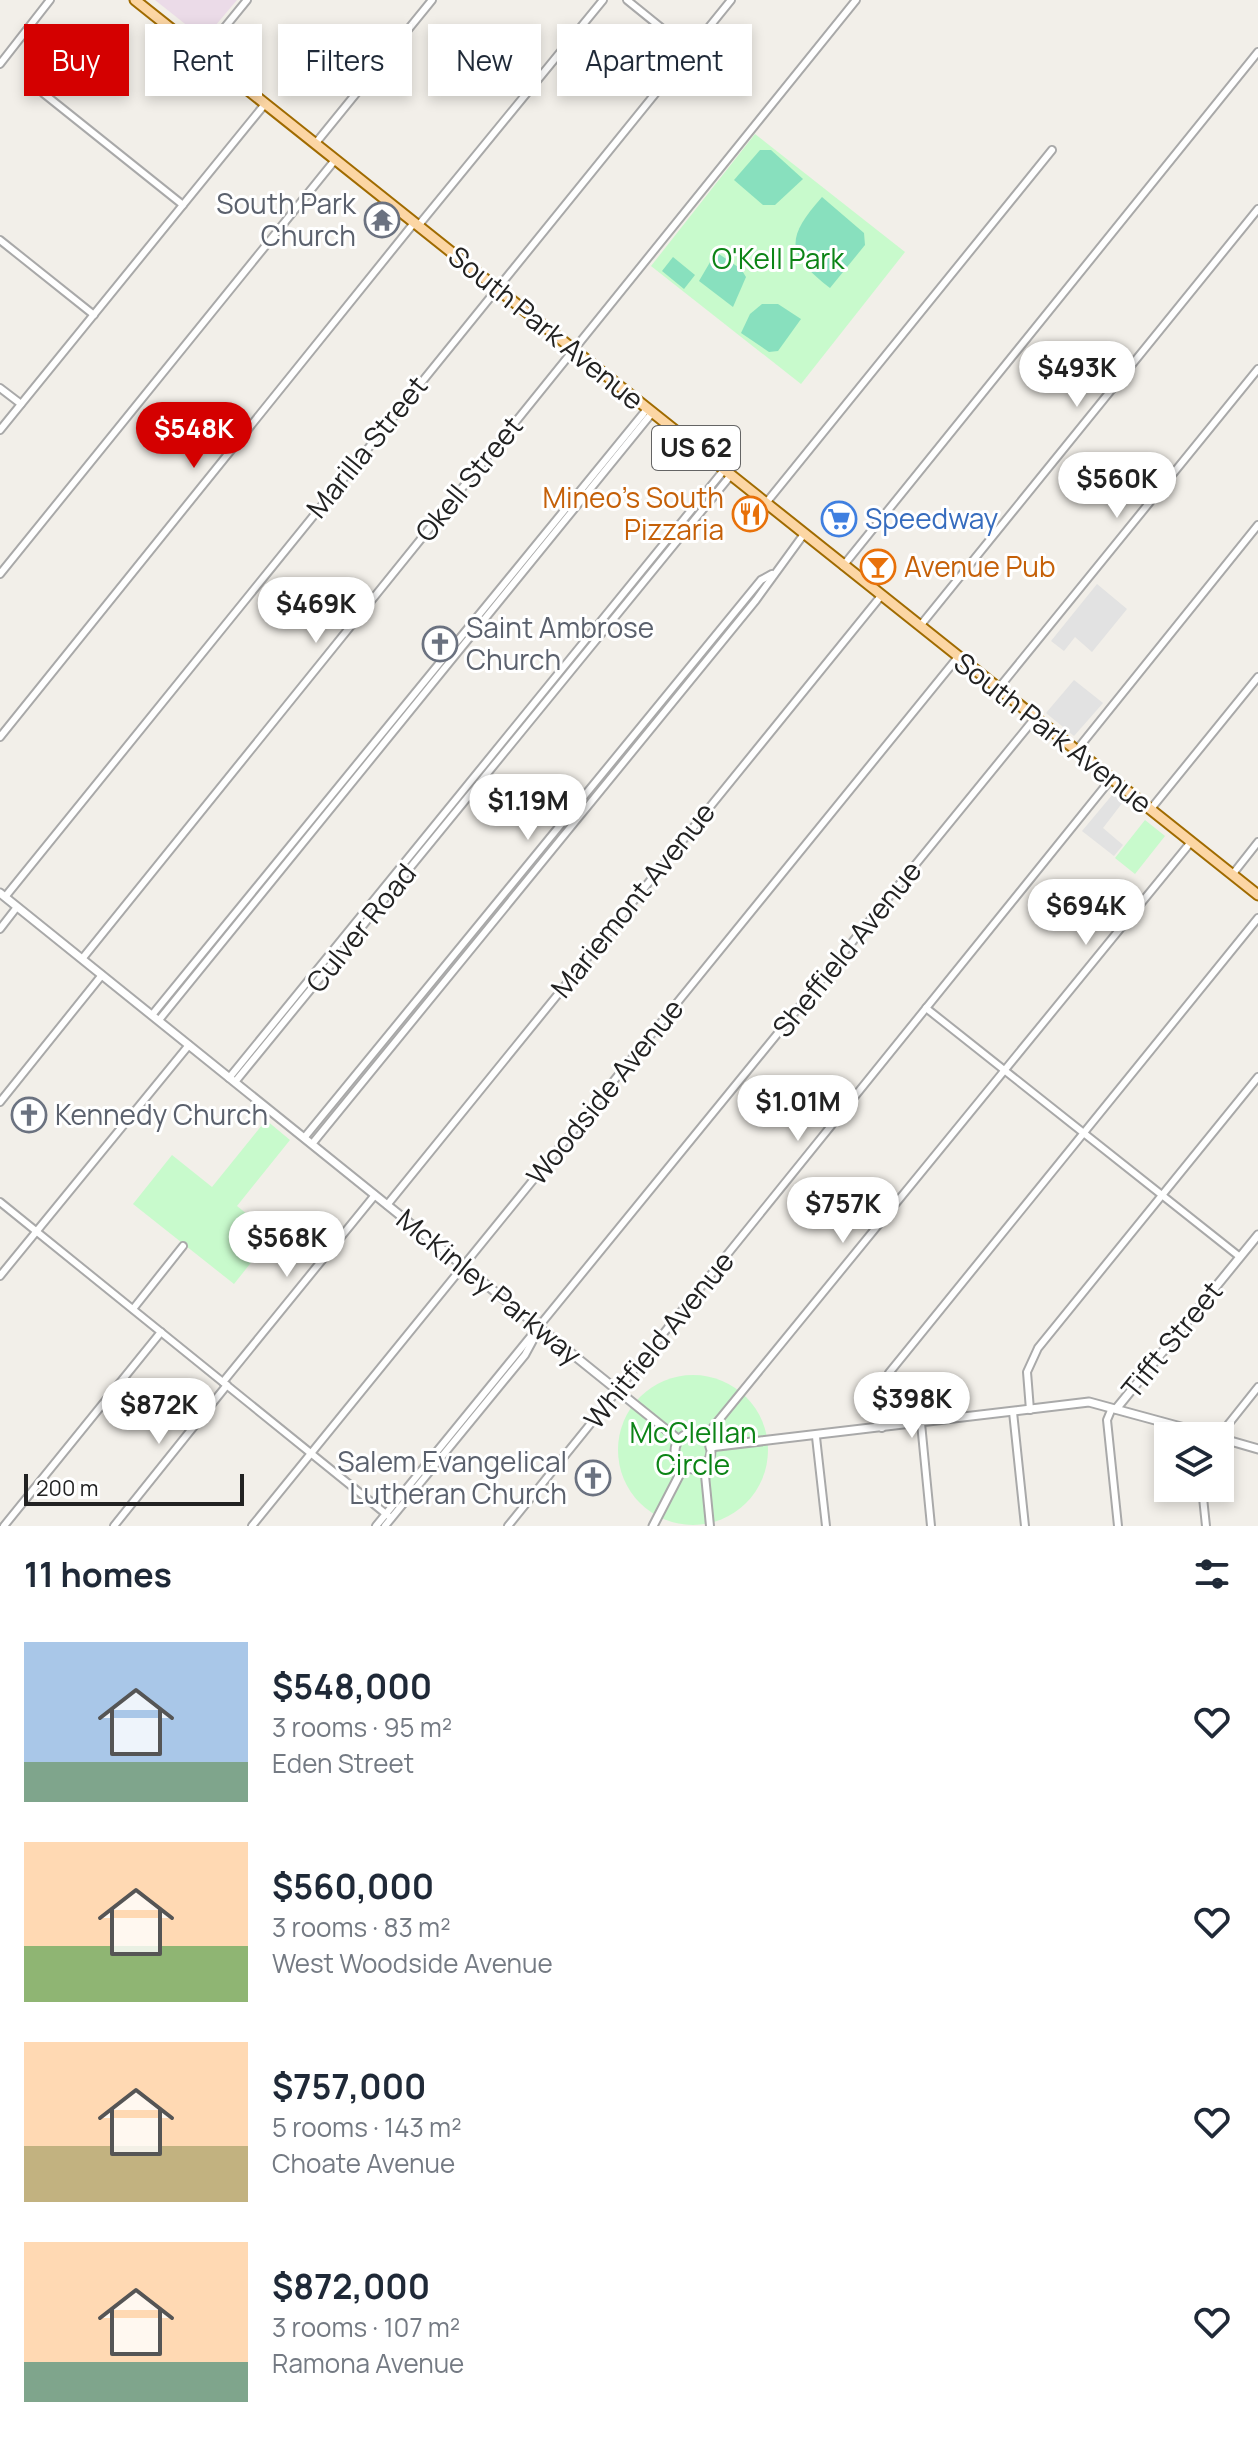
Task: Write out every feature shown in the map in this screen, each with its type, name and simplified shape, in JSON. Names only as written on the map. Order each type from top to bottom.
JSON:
[{"type":"main road","name":"South Park Avenue","points":[[135,0],[165,24]]},
{"type":"main road","name":"South Park Avenue","points":[[255,96],[1258,895]]},
{"type":"street","points":[[0,64],[50,0]]},
{"type":"street","points":[[227,24],[247,0]]},
{"type":"street","points":[[315,144],[432,0]]},
{"type":"street","points":[[0,737],[416,224],[603,0]]},
{"type":"street","points":[[627,0],[657,24]]},
{"type":"street","name":"Marilla Street","points":[[712,24],[731,0]]},
{"type":"street","name":"Okell Street","points":[[82,959],[856,0]]},
{"type":"street","points":[[843,566],[1258,52]]},
{"type":"street","points":[[47,96],[183,205]]},
{"type":"street","name":"Marilla Street","points":[[3,895],[653,96]]},
{"type":"street","points":[[0,430],[265,104]]},
{"type":"street","points":[[766,503],[1052,150]]},
{"type":"street","points":[[0,574],[335,160]]},
{"type":"street","points":[[920,627],[1258,209]]},
{"type":"street","points":[[0,240],[94,315]]},
{"type":"street","points":[[998,689],[1258,369]]},
{"type":"street","points":[[0,388],[21,404]]},
{"type":"street","points":[[156,1018],[650,411]]},
{"type":"street","name":"Culver Road","points":[[232,1080],[727,473]]},
{"type":"street","points":[[1076,751],[1258,525]]},
{"type":"street","points":[[312,1144],[769,584],[772,574],[804,534]]},
{"type":"street","points":[[304,1138],[761,580],[772,574]]},
{"type":"street","name":"Mariemont Avenue","points":[[387,1205],[881,596]]},
{"type":"street","name":"Woodside Avenue","points":[[252,1526],[958,657]]},
{"type":"street","points":[[684,674],[691,680]]},
{"type":"street","points":[[1150,810],[1258,677]]},
{"type":"street","name":"Sheffield Avenue","points":[[388,1516],[533,1343],[539,1329],[1035,718]]},
{"type":"street","points":[[630,740],[638,746]]},
{"type":"street","name":"Whitfield Avenue","points":[[508,1526],[1111,779]]},
{"type":"street","points":[[579,803],[586,809]]},
{"type":"street","points":[[705,1437],[1191,842]]},
{"type":"street","points":[[1232,875],[1258,842]]},
{"type":"street","points":[[526,868],[533,874]]},
{"type":"street","name":"McKinley Parkway","points":[[3,895],[679,1440]]},
{"type":"street","points":[[0,929],[17,907]]},
{"type":"street","points":[[882,1428],[878,1402],[885,1379],[1258,918]]},
{"type":"street","points":[[472,934],[479,940]]},
{"type":"street","points":[[0,1102],[102,975]]},
{"type":"street","points":[[420,998],[427,1003]]},
{"type":"street","points":[[926,1008],[1240,1257]]},
{"type":"street","points":[[0,1276],[189,1045]]},
{"type":"street","points":[[368,1062],[375,1067]]},
{"type":"street","points":[[1030,1410],[1027,1372],[1030,1360],[1258,1077]]},
{"type":"street","points":[[114,1526],[375,1195]]},
{"type":"street","points":[[0,1202],[388,1516]]},
{"type":"street","name":"Tifft Street","points":[[1114,1408],[1258,1235]]},
{"type":"street","points":[[133,1309],[183,1246]]},
{"type":"street","points":[[4,1526],[161,1332]]},
{"type":"street","points":[[1227,1422],[1258,1387]]},
{"type":"street","points":[[710,1447],[816,1437],[1089,1402],[1164,1422]]},
{"type":"street","points":[[1114,1408],[1107,1420],[1118,1526]]},
{"type":"street","points":[[1013,1412],[1025,1526]]},
{"type":"street","points":[[921,1423],[931,1526]]},
{"type":"street","points":[[704,1465],[693,1468],[684,1466],[676,1455],[679,1440],[689,1433],[705,1437],[710,1447],[704,1465],[710,1526]]},
{"type":"street","points":[[816,1437],[826,1526]]},
{"type":"street","points":[[1234,1442],[1258,1449]]},
{"type":"street","points":[[653,1526],[684,1466]]},
{"type":"street","points":[[1203,1502],[1206,1526]]},
{"type":"street","points":[[376,1526],[388,1516]]},
{"type":"street","points":[[385,1526],[388,1516]]},
{"type":"shaded area","points":[[155,0],[237,0],[217,24],[185,24]]},
{"type":"shaded area","points":[[1097,584],[1127,609],[1092,652],[1075,637],[1064,651],[1051,641]]},
{"type":"shaded area","points":[[1074,680],[1103,703],[1074,736],[1046,713]]},
{"type":"shaded area","points":[[1113,794],[1123,802],[1103,828],[1123,845],[1114,856],[1082,831]]},
{"type":"green space","name":"O'Kell Park","points":[[755,134],[905,252],[801,384],[651,266]]},
{"type":"green space","points":[[760,150],[771,150],[803,179],[775,205],[763,205],[734,180]]},
{"type":"green space","points":[[822,197],[864,233],[865,245],[830,288],[805,265],[796,246],[801,224]]},
{"type":"green space","points":[[716,252],[741,269],[746,277],[733,307],[699,281]]},
{"type":"green space","points":[[673,257],[695,275],[684,289],[662,271]]},
{"type":"green space","points":[[762,304],[778,304],[801,319],[778,351],[769,352],[741,333],[750,314]]},
{"type":"green space","points":[[1145,820],[1165,836],[1135,874],[1115,858]]},
{"type":"green space","points":[[266,1120],[290,1140],[237,1206],[273,1235],[234,1284],[133,1204],[172,1155],[212,1187]]},
{"type":"green space","name":"McClellan Circle","points":[[693,1375],[722,1381],[746,1397],[762,1421],[768,1450],[762,1479],[746,1503],[722,1519],[693,1525],[664,1519],[640,1503],[624,1479],[618,1450],[624,1421],[640,1397],[664,1381]]},
{"type":"place","name":"South Park Church","points":[[382,220]]},
{"type":"place","name":"Mineo's South Pizzaria","points":[[750,514]]},
{"type":"place","name":"Speedway","points":[[839,519]]},
{"type":"place","name":"Avenue Pub","points":[[878,567]]},
{"type":"place","name":"Saint Ambrose Church","points":[[440,644]]},
{"type":"place","name":"Kennedy Church","points":[[29,1115]]},
{"type":"place","name":"Salem Evangelical Lutheran Church","points":[[593,1478]]}]
